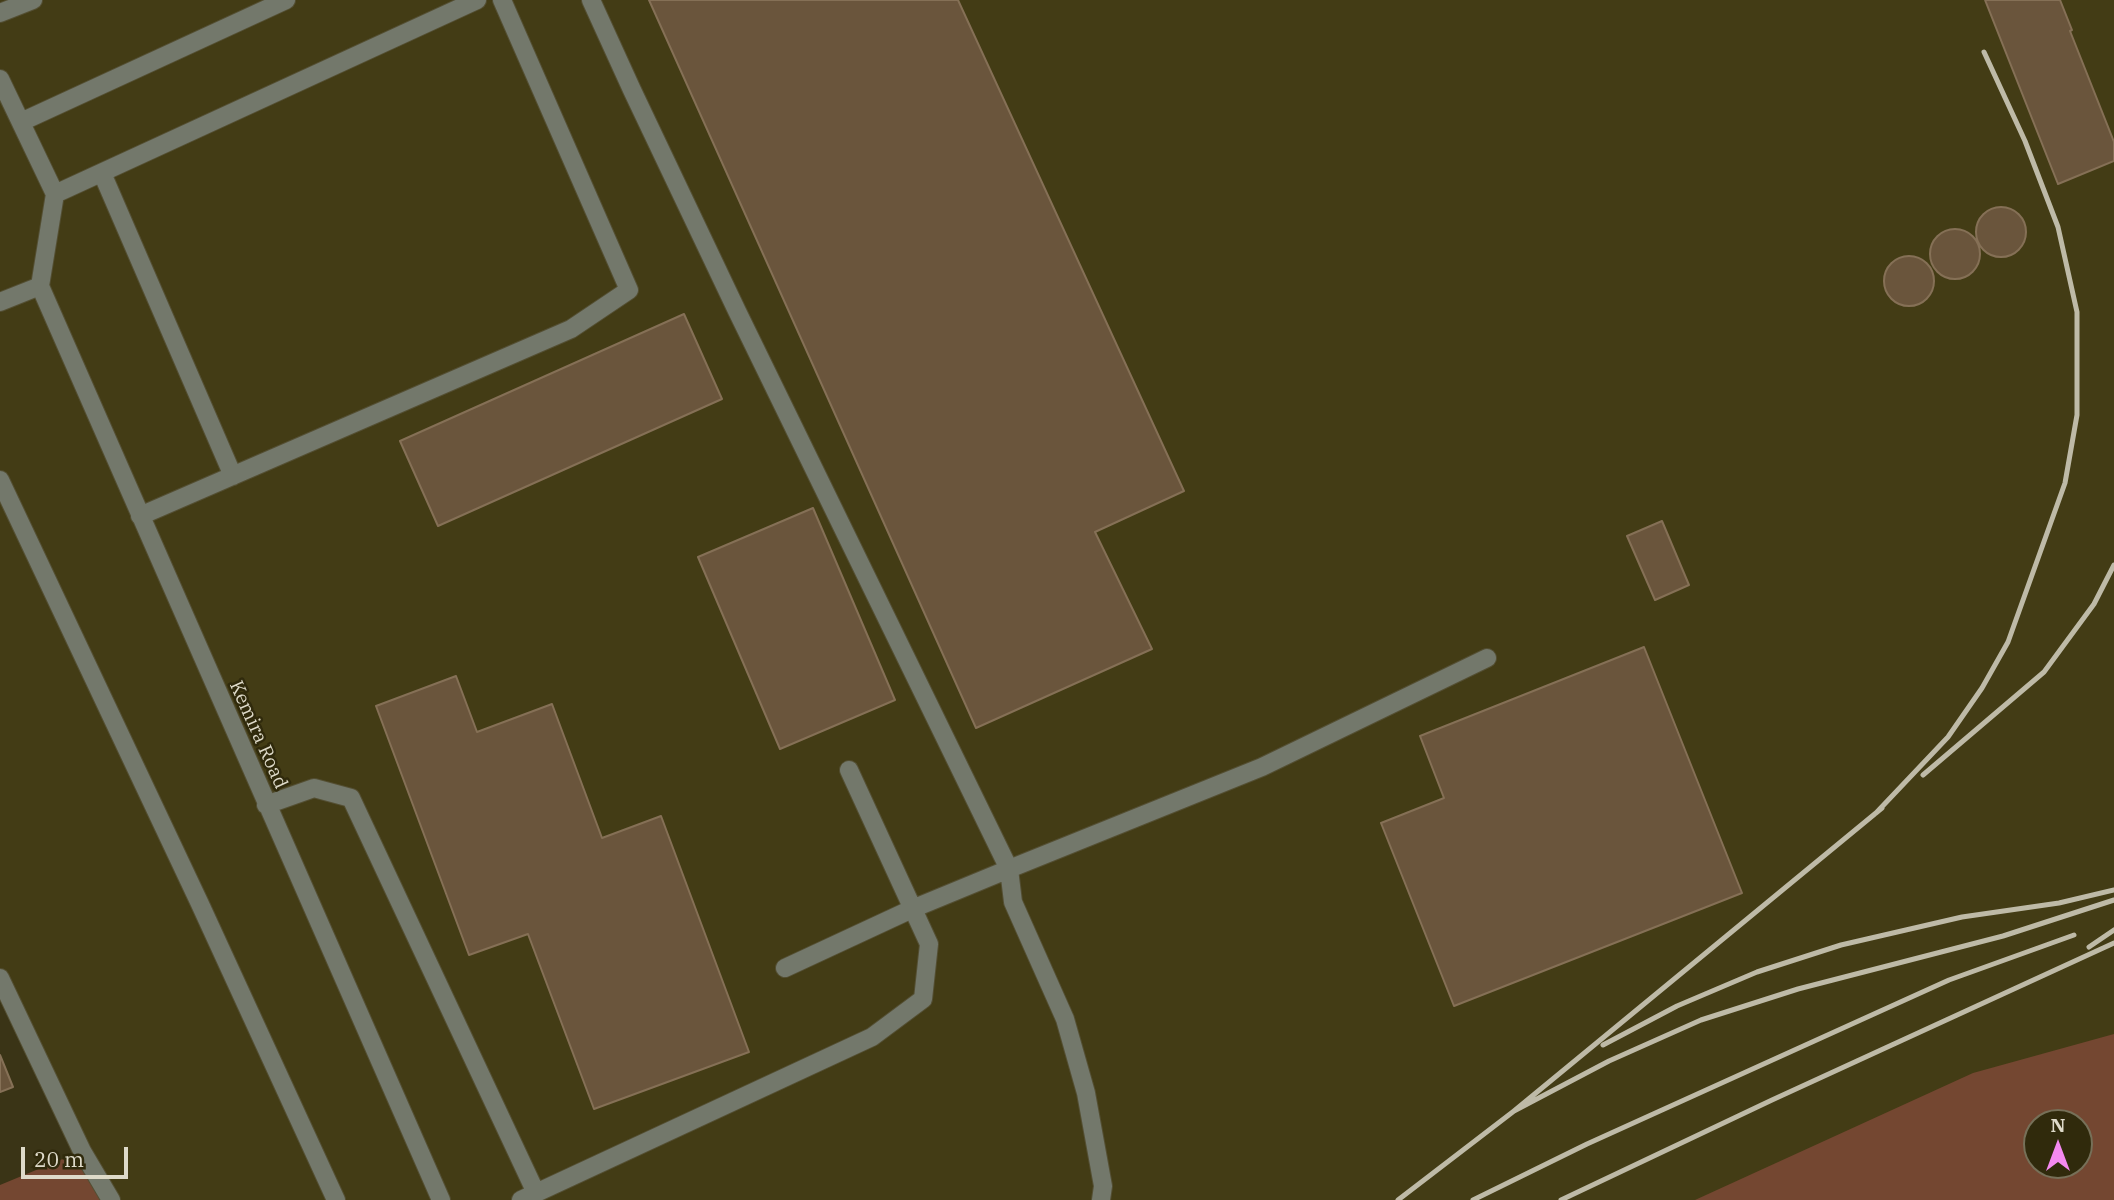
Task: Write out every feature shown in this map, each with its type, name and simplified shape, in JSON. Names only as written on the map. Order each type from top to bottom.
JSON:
[{"type":"street","points":[[0,13],[33,0]]},
{"type":"street","points":[[21,122],[286,0]]},
{"type":"street","points":[[55,194],[477,0]]},
{"type":"street","points":[[140,516],[571,329],[629,290],[502,0]]},
{"type":"street","points":[[591,0],[719,274],[1009,869],[1013,902],[1065,1019],[1086,1093],[1102,1186],[1101,1200]]},
{"type":"street","points":[[0,79],[55,194],[40,286],[0,302]]},
{"type":"street","points":[[102,173],[233,476]]},
{"type":"street","name":"Kemira Road","points":[[40,286],[442,1200]]},
{"type":"street","points":[[0,480],[200,904],[335,1200]]},
{"type":"street","points":[[785,968],[912,909],[1262,766],[1487,658]]},
{"type":"street","points":[[266,805],[314,788],[351,798],[529,1196],[872,1037],[923,999],[929,944],[849,770]]},
{"type":"street","points":[[0,978],[82,1151],[111,1200]]},
{"type":"shaded area","points":[[0,0],[2114,0],[2114,1200],[95,1200],[0,989]]},
{"type":"shaded area","points":[[2114,1034],[2114,1200],[1695,1200],[1973,1073]]},
{"type":"shaded area","points":[[82,1151],[103,1200],[0,1200],[0,1185]]},
{"type":"building","points":[[649,0],[958,0],[1184,491],[1095,532],[1152,649],[976,728]]},
{"type":"building","points":[[1985,0],[2060,0],[2114,142],[2114,161],[2058,184]]},
{"type":"building","points":[[2001,207],[2019,214],[2026,232],[2019,250],[2001,257],[1983,250],[1976,232],[1983,214]]},
{"type":"building","points":[[1955,229],[1973,236],[1980,254],[1973,272],[1955,279],[1937,272],[1930,254],[1937,236]]},
{"type":"building","points":[[1909,256],[1927,263],[1934,281],[1927,299],[1909,306],[1891,299],[1884,281],[1891,263]]},
{"type":"building","points":[[684,314],[722,399],[438,526],[400,441]]},
{"type":"building","points":[[813,508],[895,700],[780,749],[698,557]]},
{"type":"building","points":[[1662,521],[1689,585],[1655,600],[1627,536]]},
{"type":"building","points":[[1644,647],[1742,893],[1454,1006],[1381,823],[1444,798],[1420,736]]},
{"type":"building","points":[[456,676],[477,732],[552,704],[602,838],[661,816],[749,1052],[594,1109],[528,934],[469,955],[376,706]]},
{"type":"building","points":[[0,1055],[13,1087],[0,1092]]},
{"type":"railway","points":[[1876,813],[1948,737],[1982,688],[2008,642],[2065,483],[2077,415],[2077,312],[2058,227],[2025,141],[1984,52]]},
{"type":"railway","points":[[1923,775],[2044,672],[2094,604],[2114,565]]},
{"type":"railway","points":[[1514,1111],[1882,808]]},
{"type":"railway","points":[[1603,1045],[1677,1006],[1757,972],[1841,945],[1962,917],[2059,903],[2114,890]]},
{"type":"railway","points":[[1398,1200],[1514,1111],[1609,1061],[1701,1020],[1798,989],[2003,936],[2114,900]]},
{"type":"railway","points":[[2089,947],[2114,930]]},
{"type":"railway","points":[[1473,1200],[1587,1144],[1949,980],[2074,935]]},
{"type":"railway","points":[[1561,1200],[2114,943]]}]
